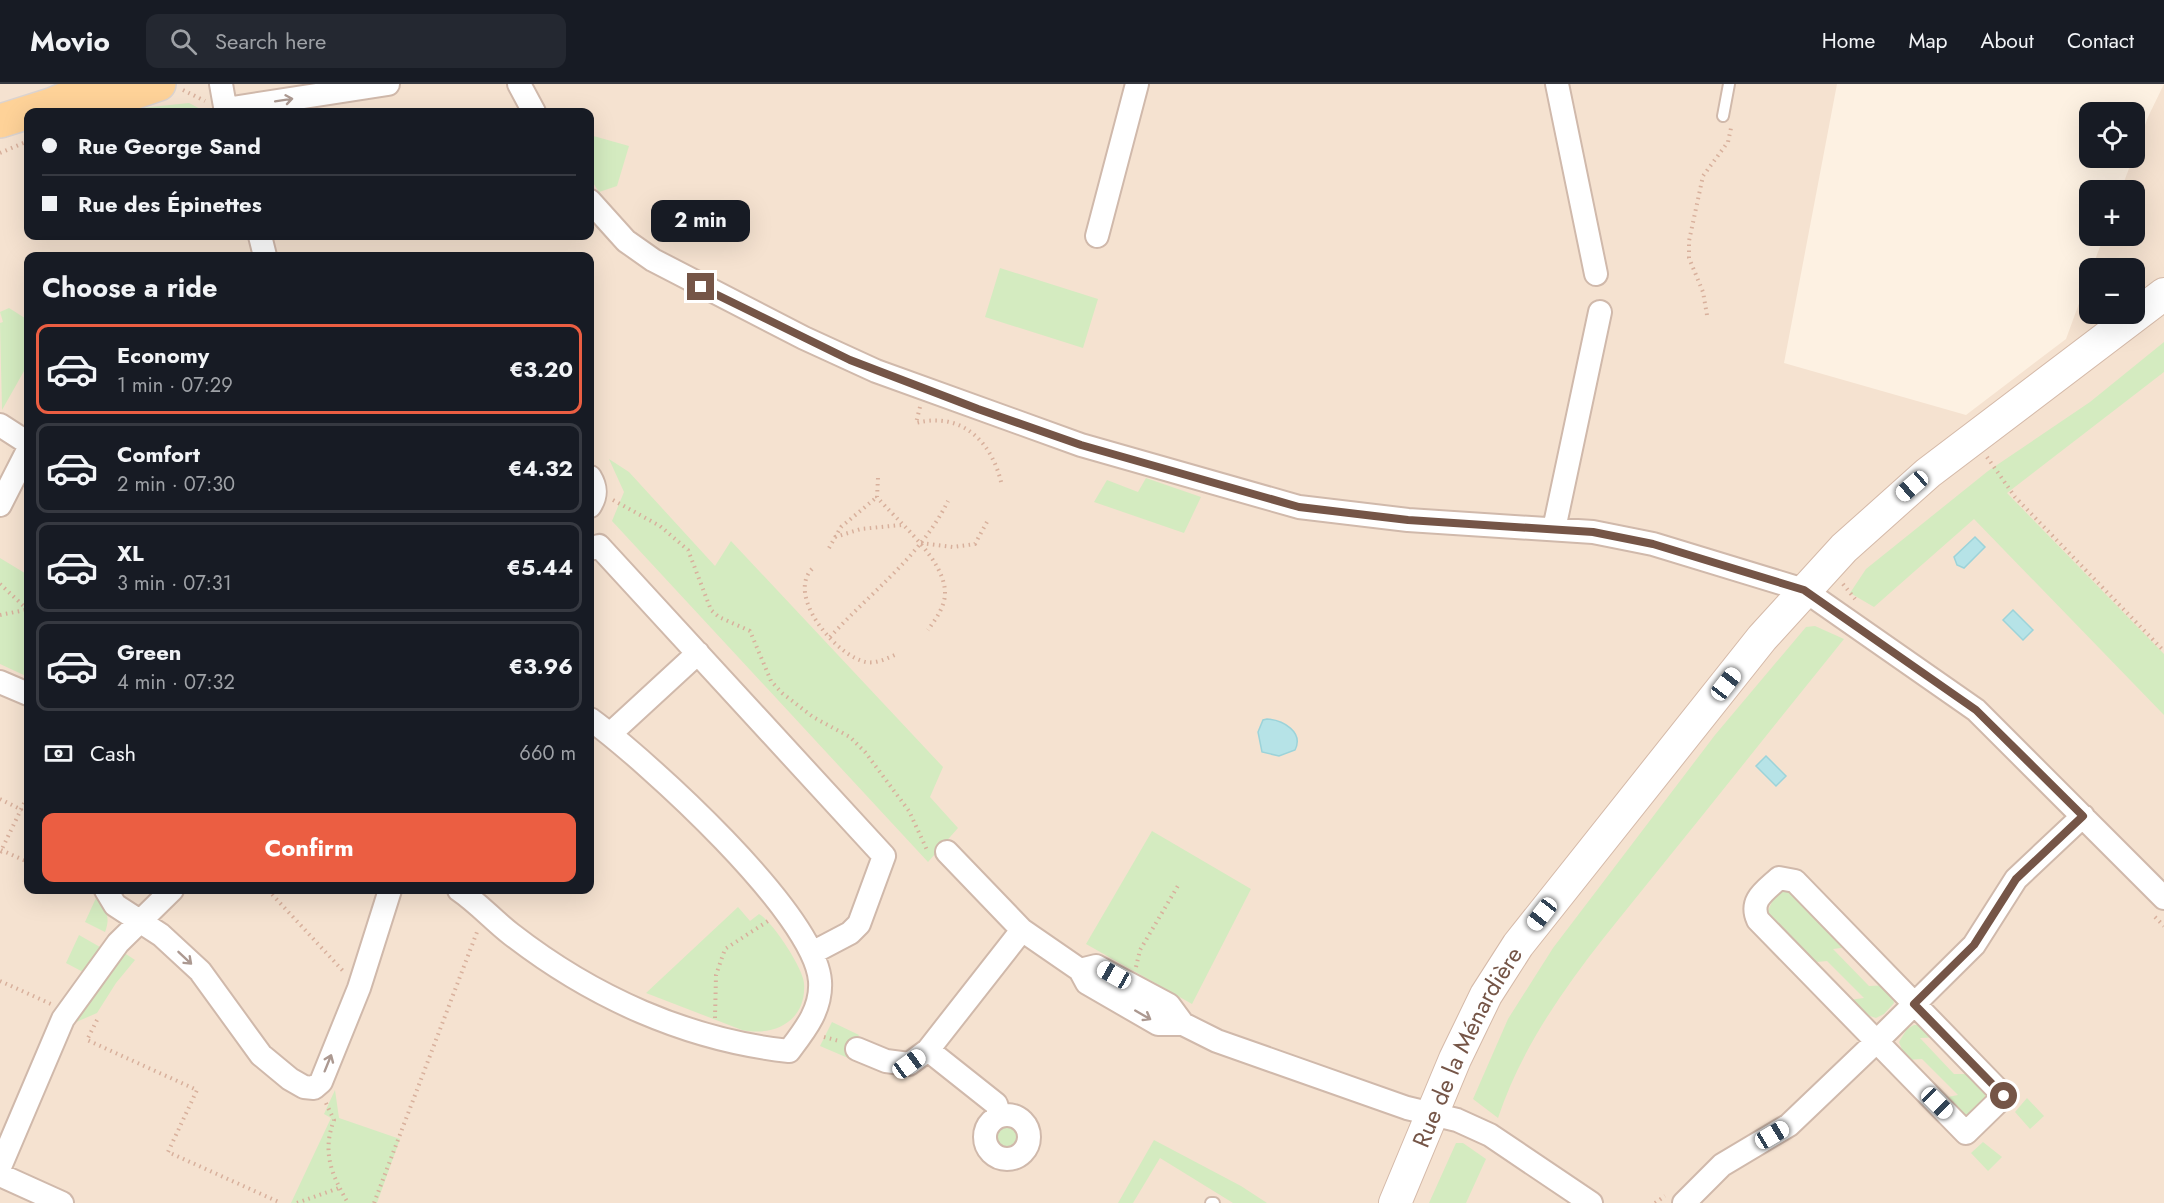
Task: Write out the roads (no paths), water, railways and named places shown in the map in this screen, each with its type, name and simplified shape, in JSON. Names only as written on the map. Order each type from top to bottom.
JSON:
[{"type":"main road","points":[[41,108],[101,84]]},
{"type":"main road","points":[[84,108],[112,97],[171,87]]},
{"type":"main road","points":[[0,121],[24,113]]},
{"type":"main road","points":[[0,144],[24,134]]},
{"type":"main road","name":"Rue de la Ménardière","points":[[1395,1203],[1486,995],[1518,945],[1752,650],[1813,596],[1844,548],[1928,473],[2164,294]]},
{"type":"street","points":[[221,102],[388,84]]},
{"type":"street","points":[[519,84],[532,108]]},
{"type":"street","points":[[1097,236],[1137,84]]},
{"type":"street","points":[[1557,84],[1596,274]]},
{"type":"street","points":[[594,205],[626,241],[681,277],[850,360],[1081,445],[1299,507],[1408,520],[1593,532],[1653,544],[1813,596],[1976,710],[2083,816],[2157,905]]},
{"type":"street","points":[[1554,529],[1600,312]]},
{"type":"street","points":[[0,425],[24,440]]},
{"type":"street","points":[[0,505],[24,458]]},
{"type":"street","points":[[594,548],[599,546],[884,856],[859,924],[850,933],[812,953]]},
{"type":"street","points":[[610,734],[698,653]]},
{"type":"street","points":[[0,682],[24,692]]},
{"type":"street","points":[[464,894],[512,935],[582,982],[650,1017],[747,1046],[789,1051],[812,1017],[820,981],[812,953],[783,910],[719,832],[594,722]]},
{"type":"street","points":[[1684,1203],[1722,1165],[1789,1125],[1877,1041],[1974,945],[2016,879],[2083,816]]},
{"type":"street","points":[[939,855],[1022,930],[1080,970],[1087,983],[1158,1024],[1183,1024]]},
{"type":"street","points":[[1779,878],[1795,881],[1914,1004],[2004,1096],[1966,1133],[1758,920],[1754,911],[1755,900],[1779,878]]},
{"type":"street","points":[[108,894],[115,905],[161,935],[200,971],[261,1055],[290,1079],[314,1088],[321,1082],[359,988],[389,894]]},
{"type":"street","points":[[0,1167],[69,1012],[118,943],[168,894]]},
{"type":"street","points":[[857,1049],[886,1061],[909,1064],[928,1050],[1022,930]]},
{"type":"street","points":[[1080,970],[1096,966],[1168,1005],[1183,1024],[1217,1041],[1432,1114],[1457,1120],[1490,1135],[1591,1203]]},
{"type":"street","points":[[928,1050],[996,1104],[1000,1116]]},
{"type":"street","points":[[0,1175],[62,1203]]},
{"type":"lane","points":[[1723,116],[1729,84]]},
{"type":"water","points":[[1975,537],[1985,547],[1964,568],[1957,565],[1954,557]]},
{"type":"water","points":[[2013,610],[2033,630],[2023,640],[2003,620]]},
{"type":"water","points":[[1267,719],[1290,728],[1297,738],[1295,750],[1279,756],[1262,752],[1258,732],[1263,720]]},
{"type":"water","points":[[1766,756],[1786,776],[1776,786],[1756,766]]}]
